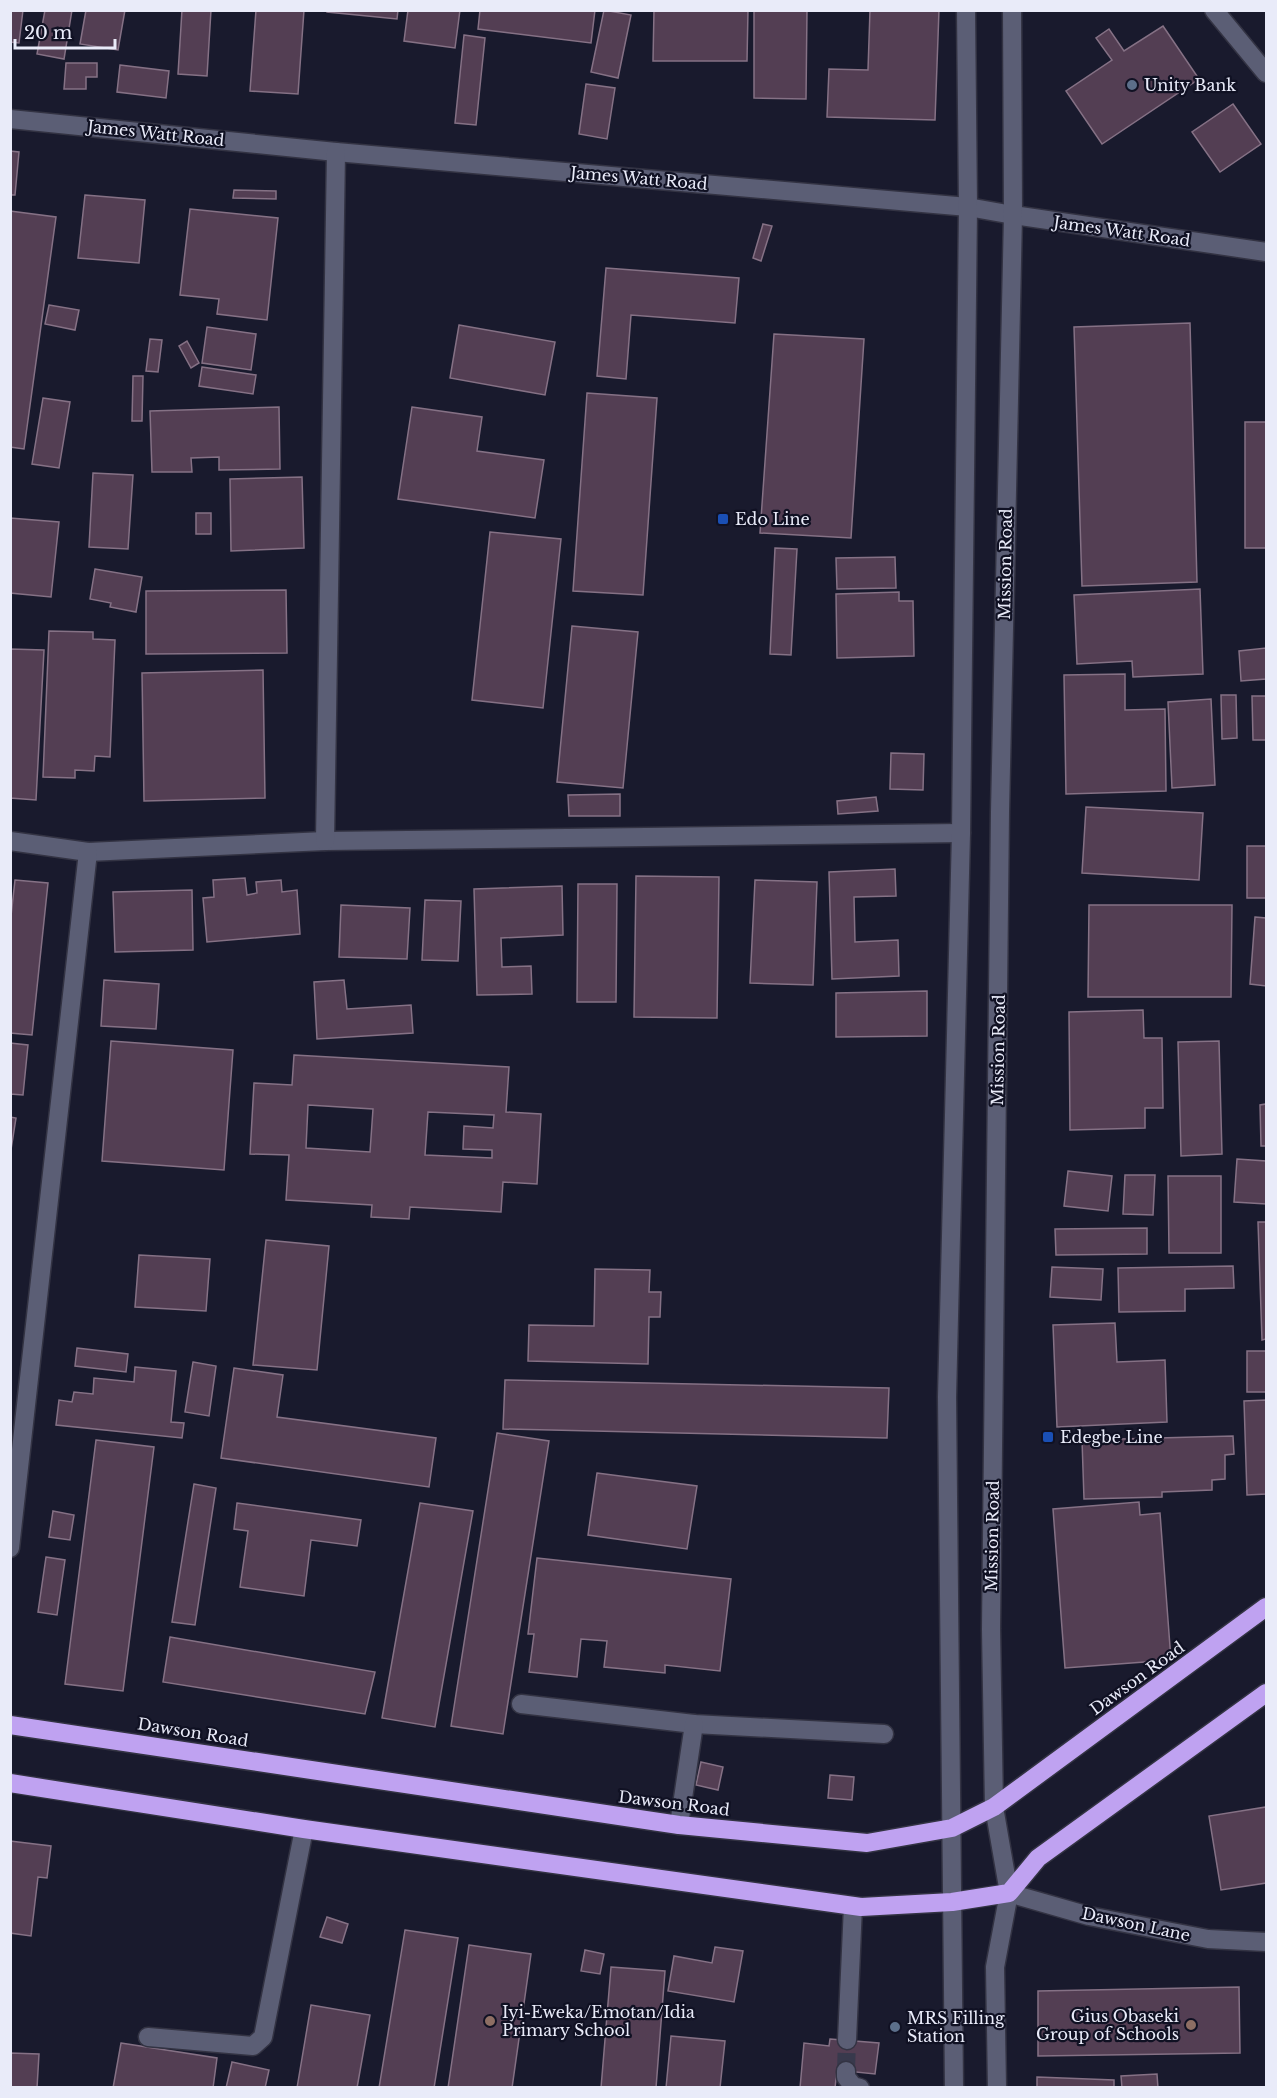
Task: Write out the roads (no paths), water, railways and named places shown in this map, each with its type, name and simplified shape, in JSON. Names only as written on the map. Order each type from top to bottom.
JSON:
[{"type":"highway","name":"Dawson Road","points":[[10,1725],[679,1825],[867,1843],[952,1828],[994,1807],[1266,1607]]},
{"type":"highway","points":[[10,1783],[304,1829],[853,1906],[952,1902],[1009,1893],[1038,1858],[1266,1693]]},
{"type":"street","points":[[939,2088],[954,2087],[947,1397],[961,832],[968,207],[966,10]]},
{"type":"street","name":"Mission Road","points":[[997,2088],[995,1967],[1009,1893],[994,1807],[992,1629],[1000,824],[1013,215],[1011,10]]},
{"type":"street","points":[[1214,10],[1266,73]]},
{"type":"street","name":"James Watt Road","points":[[10,119],[336,152],[968,207],[1266,252]]},
{"type":"street","points":[[325,842],[336,152]]},
{"type":"street","points":[[10,841],[88,852],[325,842],[961,832]]},
{"type":"street","points":[[10,1548],[88,852]]},
{"type":"street","points":[[521,1704],[694,1724],[884,1734]]},
{"type":"street","points":[[679,1825],[694,1724]]},
{"type":"street","points":[[148,2037],[253,2046],[263,2037],[304,1829]]},
{"type":"street","name":"Dawson Lane","points":[[1009,1893],[1089,1916],[1208,1939],[1266,1942]]},
{"type":"street","points":[[847,2040],[853,1906]]},
{"type":"street","points":[[846,2071],[846,2077],[854,2086],[860,2088]]},
{"type":"tunnel","points":[[846,2071],[847,2040]]},
{"type":"place","name":"Unity Bank","points":[[1132,85]]},
{"type":"place","name":"Edo Line","points":[[723,519]]},
{"type":"place","name":"Edegbe Line","points":[[1048,1437]]},
{"type":"place","name":"Iyi-Eweka/Emotan/Idia Primary School","points":[[490,2021]]},
{"type":"place","name":"Gius Obaseki Group of Schools","points":[[1191,2025]]},
{"type":"place","name":"MRS Filling Station","points":[[895,2027]]}]
